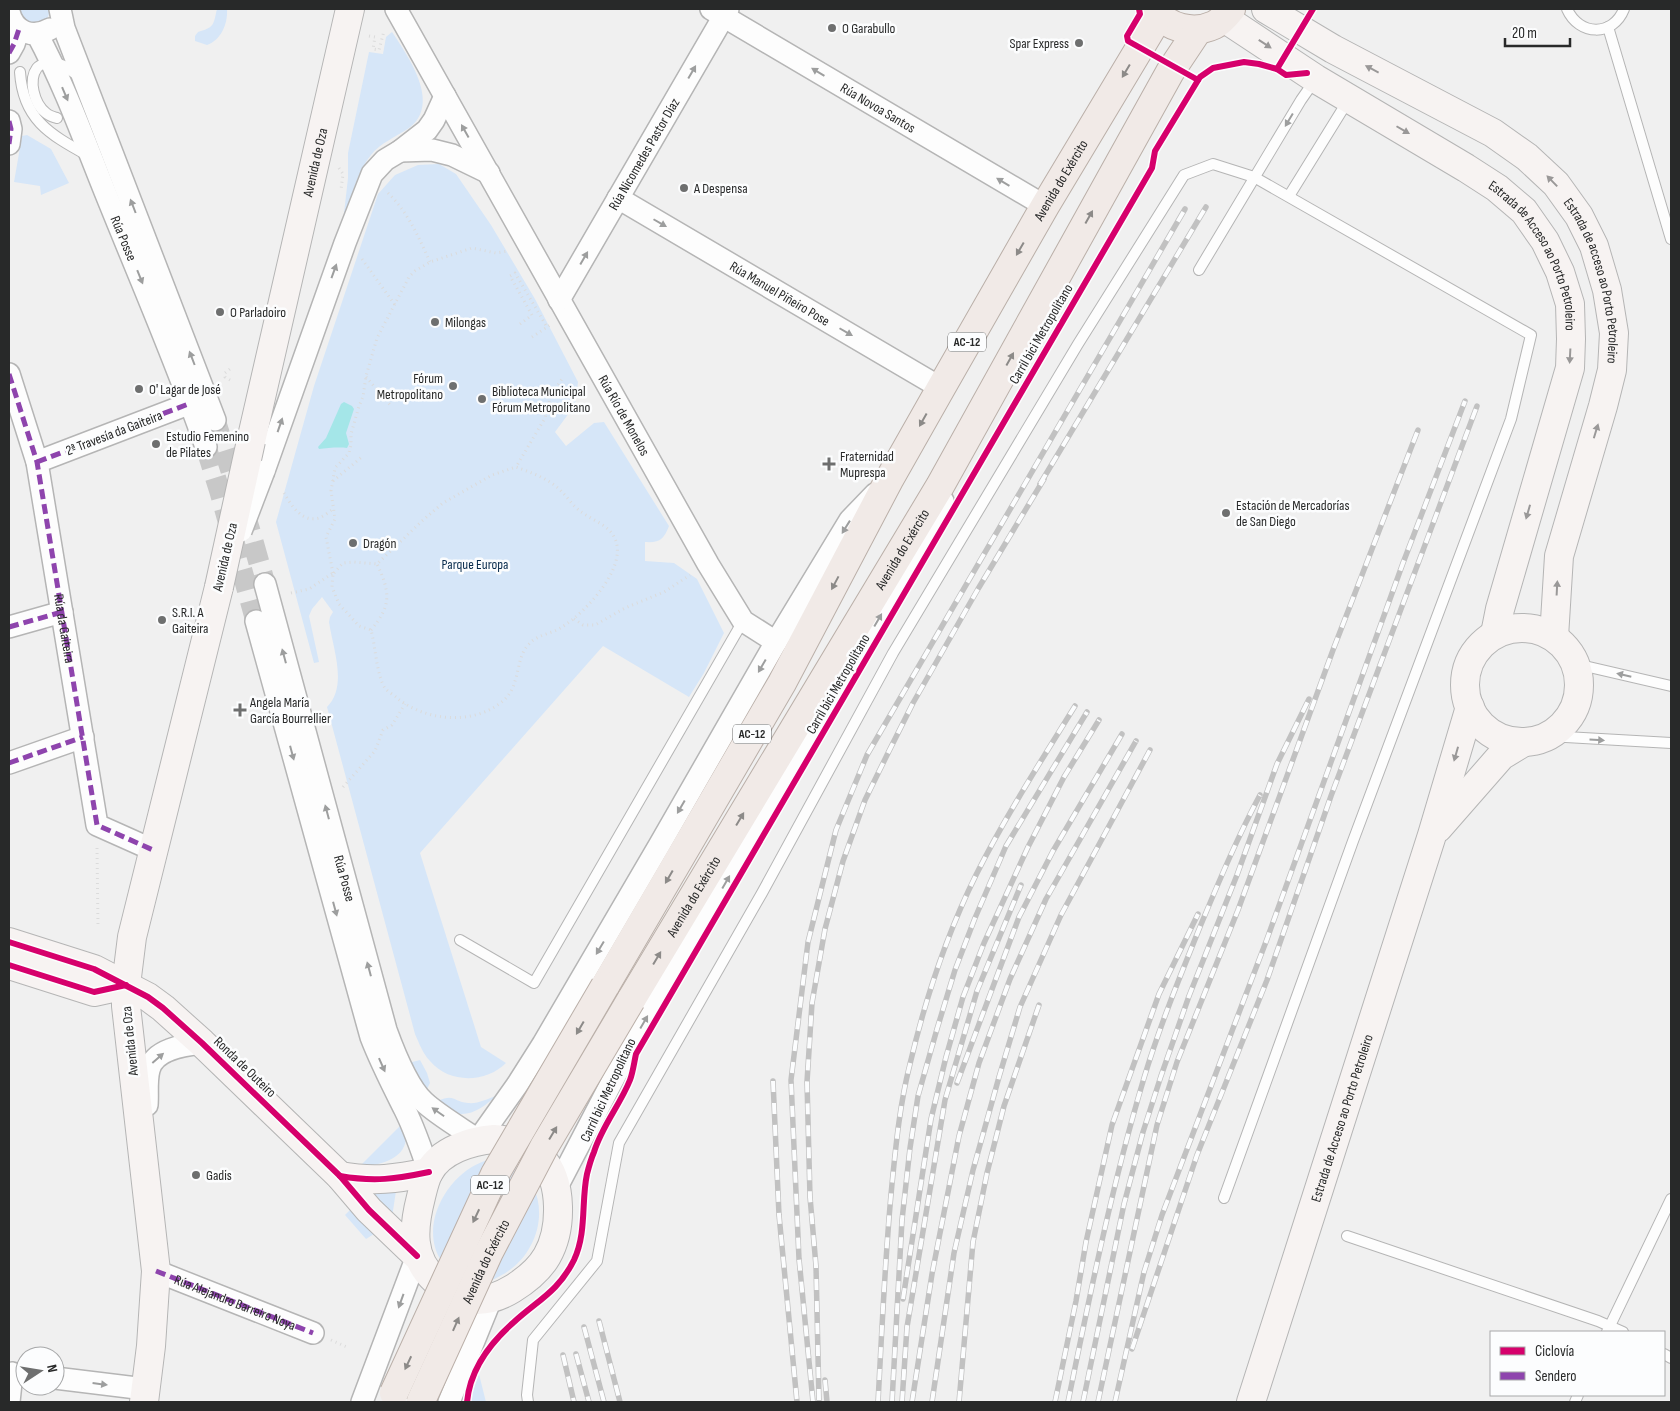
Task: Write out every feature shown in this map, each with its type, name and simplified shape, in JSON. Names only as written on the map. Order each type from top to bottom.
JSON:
[{"type":"main road","name":"Avenida de Oza","points":[[145,1396],[153,1327],[156,1271],[126,1006],[126,985],[132,937],[219,587],[350,9]]},
{"type":"main road","points":[[1266,9],[1333,49],[1316,79]]},
{"type":"main road","points":[[1157,11],[1165,20],[1177,27],[1198,30],[1214,25],[1228,13]]},
{"type":"main road","name":"Avenida do Exército","points":[[392,1398],[494,1174],[782,683],[890,478],[1045,206],[1152,26],[1157,11]]},
{"type":"main road","name":"Estrada de Acceso ao Porto Petroleiro","points":[[1228,13],[1316,79],[1497,188],[1524,211],[1545,241],[1560,272],[1570,304],[1570,368],[1500,609],[1495,634]]},
{"type":"main road","name":"Avenida do Exército","points":[[421,1401],[489,1252],[544,1147],[935,494],[1170,72],[1198,30]]},
{"type":"main road","name":"Estrada de acceso ao Porto Petroleiro","points":[[1333,49],[1493,133],[1527,156],[1556,184],[1579,216],[1594,246],[1607,290],[1614,333],[1612,370],[1559,556],[1554,637]]},
{"type":"main road","name":"Estrada de Acceso ao Porto Petroleiro","points":[[1432,835],[1501,756],[1536,739],[1562,726],[1572,713],[1578,697],[1579,680],[1576,664],[1567,649],[1554,637],[1540,630],[1525,627],[1509,629],[1495,634],[1482,644],[1472,658],[1466,674],[1466,691],[1470,707],[1479,722],[1492,733],[1507,740],[1536,739]]},
{"type":"main road","name":"Estrada de Acceso ao Porto Petroleiro","points":[[1251,1402],[1432,835],[1470,707]]},
{"type":"main road","name":"Ronda de Outeiro","points":[[9,942],[94,969],[148,997],[163,1008],[340,1176],[370,1210],[417,1256]]},
{"type":"main road","points":[[9,965],[94,992],[126,985]]},
{"type":"main road","points":[[494,1139],[508,1140],[526,1147],[542,1159],[552,1174],[556,1189],[559,1210],[556,1233],[548,1255],[534,1273],[503,1294],[490,1298],[470,1299],[447,1292],[429,1276],[417,1256],[415,1228],[422,1193],[429,1172],[450,1152],[464,1144],[478,1140],[494,1139]]},
{"type":"main road","points":[[340,1176],[364,1180],[387,1179],[429,1172]]},
{"type":"street","points":[[9,53],[22,25],[51,28],[56,22],[60,9]]},
{"type":"street","name":"Rúa Posse","points":[[60,9],[64,28],[215,420]]},
{"type":"street","name":"Rúa Río de Monelos","points":[[396,9],[696,544],[743,621],[776,642]]},
{"type":"street","name":"Rúa Novoa Santos","points":[[721,11],[1045,206]]},
{"type":"street","name":"Rúa Nicomedes Pastor Díaz","points":[[559,300],[618,198],[721,11]]},
{"type":"street","name":"Rúa Posse","points":[[22,25],[51,61],[191,403],[206,447]]},
{"type":"street","points":[[219,587],[264,471],[360,200],[372,174],[385,160],[427,130],[434,120],[445,96]]},
{"type":"street","points":[[9,121],[11,129],[9,144]]},
{"type":"street","points":[[400,151],[432,150],[452,155],[489,173]]},
{"type":"street","name":"Rúa Manuel Piñeiro Pose","points":[[618,198],[941,388]]},
{"type":"street","name":"Rúa da Gaiteira","points":[[10,383],[37,462],[97,824]]},
{"type":"street","name":"Avenida do Exército","points":[[556,1189],[629,1049],[929,532],[987,402]]},
{"type":"street","name":"2ª Travesía da Gaiteira","points":[[37,462],[191,403]]},
{"type":"street","name":"Avenida do Exército","points":[[478,1140],[517,1085],[553,1027],[776,642],[850,520],[890,478]]},
{"type":"street","name":"Rúa Posse","points":[[265,584],[383,1021],[396,1057],[423,1102],[478,1140]]},
{"type":"street","points":[[9,627],[62,612]]},
{"type":"street","name":"Rúa Posse","points":[[256,621],[371,1037],[382,1067],[406,1112],[429,1172]]},
{"type":"street","points":[[9,763],[82,737]]},
{"type":"street","points":[[97,824],[153,850]]},
{"type":"street","name":"Avenida de Oza","points":[[142,1137],[147,1103],[149,1068],[161,1055],[171,1049],[202,1043]]},
{"type":"street","points":[[362,1402],[417,1256]]},
{"type":"street","name":"Rúa Alejandro Barreiro Noya","points":[[156,1271],[313,1333]]},
{"type":"street","name":"Avenida do Exército","points":[[449,1402],[490,1298]]},
{"type":"street","points":[[9,1402],[15,1374]]},
{"type":"street","points":[[65,1380],[145,1396]]},
{"type":"lane","points":[[1567,9],[1575,22],[1585,28],[1595,30],[1608,27],[1617,21],[1624,9]]},
{"type":"lane","points":[[1608,27],[1671,239]]},
{"type":"lane","points":[[57,118],[46,114],[35,96],[32,78],[38,66],[51,61],[64,66],[76,74],[88,91]]},
{"type":"lane","points":[[20,72],[21,87],[26,103],[34,117],[50,133],[91,157]]},
{"type":"lane","points":[[1199,270],[1254,176],[1316,79]]},
{"type":"lane","points":[[1289,196],[1349,99]]},
{"type":"lane","points":[[528,1402],[527,1395],[533,1340],[597,1262],[619,1143],[762,893],[893,653],[1078,344],[1184,175],[1213,164],[1254,176],[1531,335],[1511,418],[1353,841],[1224,1198]]},
{"type":"lane","points":[[460,940],[534,983],[743,621]]},
{"type":"lane","points":[[1576,664],[1671,686]]},
{"type":"lane","points":[[1536,739],[1671,743]]},
{"type":"lane","points":[[1347,1236],[1609,1329],[1671,1199]]},
{"type":"path","points":[[369,36],[375,37],[373,49],[379,50],[384,31]]},
{"type":"path","points":[[384,190],[396,200],[409,219],[430,262]]},
{"type":"path","points":[[371,630],[358,626],[339,604],[332,587],[333,573],[326,537],[335,519],[331,491],[335,468],[349,453],[351,434],[363,397],[366,376],[377,338],[409,277],[415,271],[430,262],[472,248],[496,253],[511,251]]},
{"type":"path","points":[[360,256],[395,305]]},
{"type":"path","points":[[520,324],[532,315],[510,276],[515,273],[547,327]]},
{"type":"path","points":[[532,337],[553,323]]},
{"type":"path","points":[[230,369],[224,373],[226,378],[230,380]]},
{"type":"path","points":[[366,376],[392,407]]},
{"type":"path","points":[[516,467],[546,418],[551,395],[562,379]]},
{"type":"path","points":[[332,482],[363,456]]},
{"type":"path","points":[[291,594],[309,589],[343,564],[354,562],[377,564],[443,503],[492,475],[516,467],[536,474],[555,485],[579,511],[610,530],[615,537],[618,556],[607,580],[574,619],[560,629],[537,637],[527,646],[514,686],[503,701],[485,711],[462,717],[438,717],[421,713],[405,704],[385,688],[376,660],[371,630],[384,613],[388,600],[387,589],[377,564]]},
{"type":"path","points":[[284,493],[301,516],[319,518],[333,509]]},
{"type":"path","points":[[574,619],[583,625],[595,625],[625,608],[664,592],[695,572]]},
{"type":"path","points":[[343,787],[375,751],[382,730],[392,725],[405,704]]},
{"type":"path","points":[[97,824],[98,928]]},
{"type":"green space","points":[[18,9],[51,9],[47,19],[38,25],[23,21]]},
{"type":"green space","points":[[217,9],[227,9],[223,31],[212,43],[207,45],[195,41],[195,36],[198,32],[208,29],[212,25]]},
{"type":"green space","points":[[392,32],[419,80],[423,106],[418,118],[409,128],[379,147],[366,162],[361,170],[343,222],[348,178],[348,153],[369,52],[383,54],[386,37]]},
{"type":"green space","points":[[27,135],[51,149],[69,183],[41,195],[40,186],[14,182],[22,136]]},
{"type":"green space","name":"Parque Europa","points":[[439,164],[456,174],[491,225],[535,299],[578,382],[575,405],[555,432],[566,446],[594,423],[604,422],[669,526],[665,534],[658,541],[645,542],[645,561],[674,563],[697,579],[724,633],[704,673],[689,697],[603,646],[420,853],[481,1047],[506,1063],[498,1070],[488,1074],[468,1078],[447,1074],[438,1069],[425,1055],[415,1034],[327,707],[337,689],[338,678],[336,655],[329,622],[333,612],[322,597],[309,616],[319,662],[314,663],[276,522],[314,386],[378,194],[395,175],[418,165]]},
{"type":"green space","points":[[420,1060],[430,1083],[426,1091],[408,1063]]},
{"type":"green space","points":[[496,1096],[481,1108],[463,1114],[450,1111],[438,1101],[451,1098],[472,1103]]},
{"type":"green space","points":[[403,1123],[406,1138],[401,1152],[382,1163],[360,1166]]},
{"type":"green space","points":[[497,1160],[518,1168],[530,1180],[537,1199],[538,1225],[529,1249],[521,1260],[496,1278],[487,1282],[480,1282],[453,1272],[444,1265],[435,1248],[433,1234],[435,1219],[439,1204],[457,1179],[469,1169],[482,1162]]},
{"type":"green space","points":[[370,1191],[396,1191],[391,1224]]},
{"type":"green space","points":[[351,1209],[374,1234],[366,1239],[345,1215]]},
{"type":"green space","points":[[479,1374],[486,1402],[469,1402]]},
{"type":"water","points":[[344,402],[354,409],[346,433],[349,444],[347,448],[319,449],[318,447],[326,438],[341,404]]},
{"type":"tunnel","points":[[215,420],[265,584]]},
{"type":"tunnel","points":[[206,447],[256,621]]},
{"type":"railway","points":[[1040,484],[1206,207]]},
{"type":"railway","points":[[813,1402],[799,1259],[791,1080],[808,942],[836,830],[867,755],[1185,209]]},
{"type":"railway","points":[[1115,1402],[1144,1272],[1162,1215],[1267,939],[1403,563],[1465,401]]},
{"type":"railway","points":[[1132,1349],[1197,1155],[1267,980],[1331,796],[1477,406]]},
{"type":"railway","points":[[1098,1402],[1157,1125],[1177,1062],[1238,910],[1333,650],[1418,430]]},
{"type":"railway","points":[[819,1400],[816,1266],[810,1197],[807,1082],[812,1003],[825,929],[843,861],[865,800],[913,703],[1044,479]]},
{"type":"railway","points":[[1083,1402],[1124,1204],[1143,1132],[1161,1076],[1189,996],[1237,875],[1277,764],[1309,699]]},
{"type":"railway","points":[[878,1402],[887,1238],[892,1184],[901,1109],[916,1040],[946,944],[965,897],[1011,811],[1075,706]]},
{"type":"railway","points":[[892,1402],[902,1220],[918,1096],[955,970],[1006,846],[1087,712]]},
{"type":"railway","points":[[903,1299],[931,1119],[963,997],[984,943],[1028,847],[1064,777],[1099,720]]},
{"type":"railway","points":[[957,1083],[1019,917],[1053,851],[1122,734]]},
{"type":"railway","points":[[912,1402],[932,1274],[959,1136],[979,1063],[1010,979],[1046,899],[1136,741]]},
{"type":"railway","points":[[932,1402],[954,1253],[973,1170],[1020,1007],[1061,915],[1150,750]]},
{"type":"railway","points":[[1068,1402],[1112,1199],[1132,1118],[1150,1058],[1171,1000],[1222,874],[1260,795]]},
{"type":"railway","points":[[902,1402],[907,1327],[945,1100],[977,991],[1021,885]]},
{"type":"railway","points":[[1055,1402],[1086,1242],[1112,1125],[1159,994],[1198,914]]},
{"type":"railway","points":[[959,1402],[973,1242],[987,1173],[1004,1106],[1039,1005]]},
{"type":"railway","points":[[773,1081],[779,1215],[797,1402]]},
{"type":"railway","points":[[599,1321],[620,1402]]},
{"type":"railway","points":[[584,1327],[604,1402]]},
{"type":"railway","points":[[576,1354],[589,1402]]},
{"type":"railway","points":[[563,1355],[574,1402]]},
{"type":"railway","points":[[825,1380],[827,1402]]},
{"type":"marked path","points":[[9,53],[19,29]]},
{"type":"marked path","points":[[9,121],[11,129],[9,144]]},
{"type":"marked path","points":[[9,374],[37,462],[97,825],[153,850]]},
{"type":"marked path","points":[[37,462],[191,403]]},
{"type":"marked path","points":[[9,627],[62,612]]},
{"type":"marked path","points":[[9,763],[83,737]]},
{"type":"marked path","points":[[156,1271],[313,1333]]},
{"type":"cycle path","points":[[1139,9],[1140,14],[1127,36],[1128,41],[1198,80]]},
{"type":"cycle path","points":[[1277,69],[1313,9]]},
{"type":"cycle path","name":"Carril bici Metropolitano","points":[[467,1402],[472,1379],[489,1348],[505,1330],[547,1295],[568,1271],[581,1239],[585,1185],[590,1163],[597,1142],[630,1080],[636,1054],[1152,168],[1155,151],[1200,77],[1213,68],[1244,62],[1277,69],[1286,75],[1307,73]]},
{"type":"cycle path","points":[[9,942],[94,969],[148,997],[163,1008],[340,1176],[369,1210],[417,1256]]},
{"type":"cycle path","points":[[9,965],[94,992],[126,985]]},
{"type":"cycle path","points":[[340,1176],[385,1179],[429,1172]]},
{"type":"place","name":"O Garabullo","points":[[832,28]]},
{"type":"place","name":"Spar Express","points":[[1079,43]]},
{"type":"place","name":"A Despensa","points":[[684,188]]},
{"type":"place","name":"O Parladoiro","points":[[220,312]]},
{"type":"place","name":"Milongas","points":[[435,322]]},
{"type":"place","name":"Fórum Metropolitano","points":[[453,386]]},
{"type":"place","name":"O' Lagar de José","points":[[139,389]]},
{"type":"place","name":"Biblioteca Municipal Fórum Metropolitano","points":[[482,399]]},
{"type":"place","name":"Estudio Femenino de Pilates","points":[[156,444]]},
{"type":"place","name":"Fraternidad Muprespa","points":[[829,464]]},
{"type":"place","name":"Estación de Mercadorías de San Diego","points":[[1226,513]]},
{"type":"place","name":"Dragón","points":[[353,543]]},
{"type":"place","name":"S.R.I. A Gaiteira","points":[[162,620]]},
{"type":"place","name":"Angela María García Bourrellier","points":[[240,710]]},
{"type":"place","name":"Gadis","points":[[196,1175]]}]
